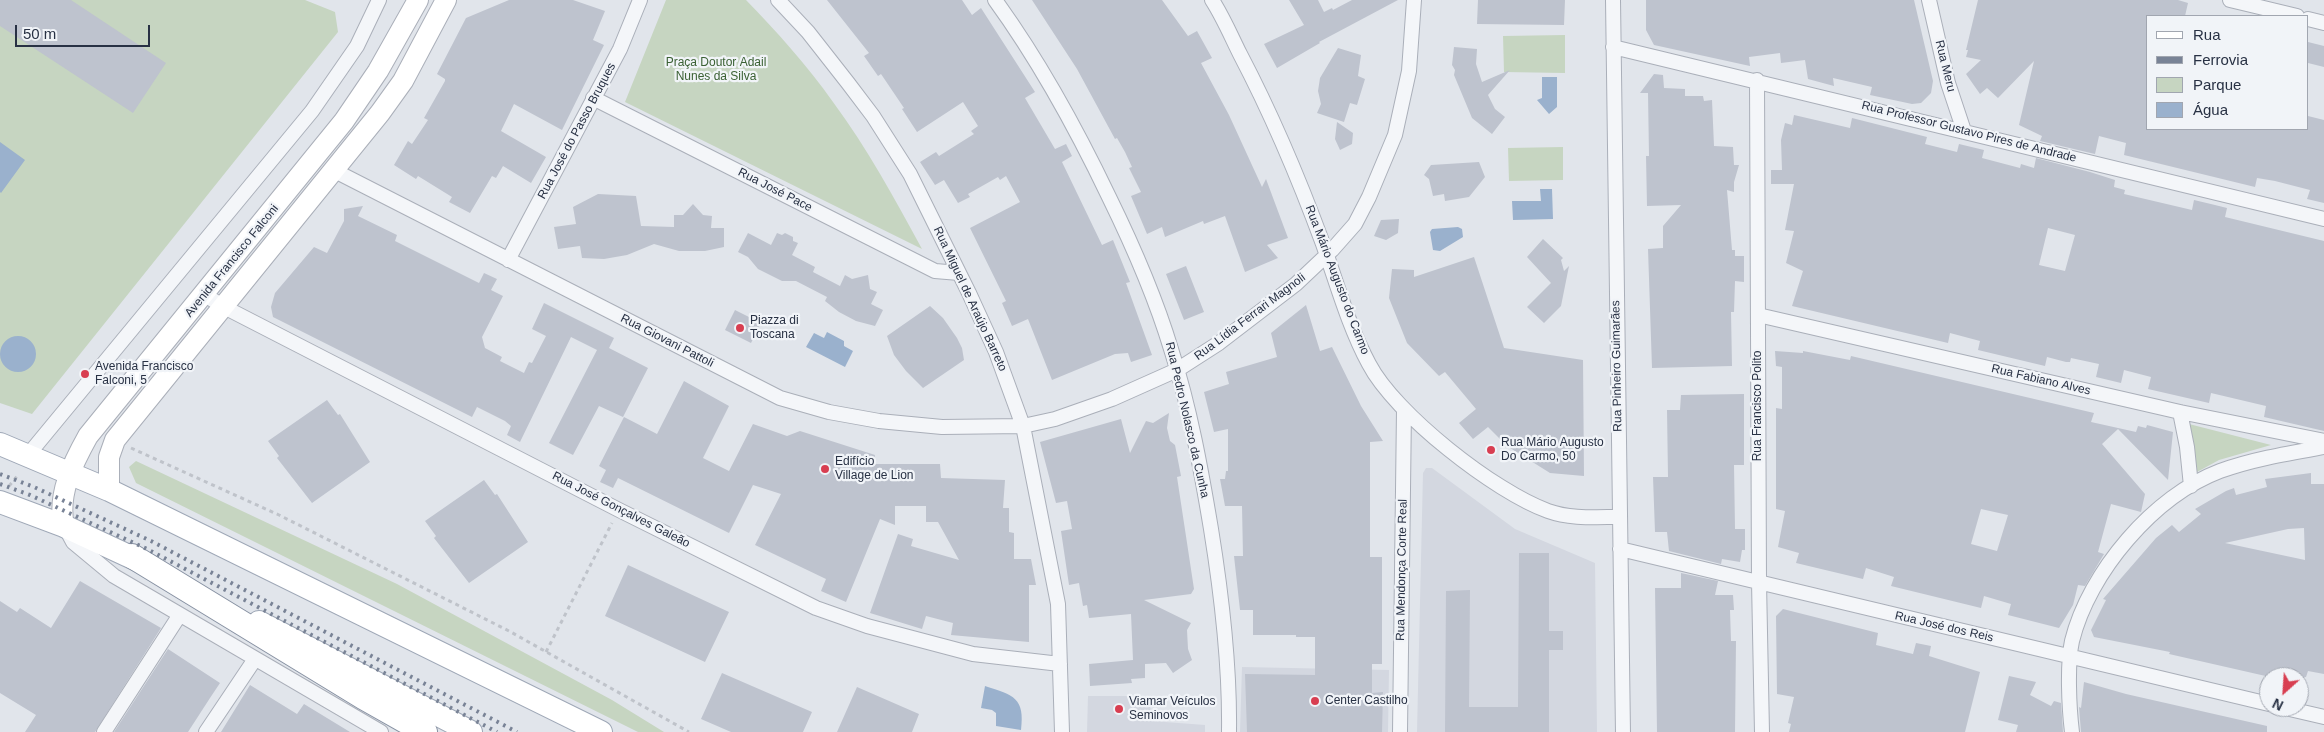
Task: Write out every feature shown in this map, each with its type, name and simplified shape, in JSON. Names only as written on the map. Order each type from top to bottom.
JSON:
[{"type":"highway","points":[[132,556],[363,697],[425,732]]},
{"type":"main road","name":"Avenida Francisco Falconi","points":[[64,526],[62,504],[69,473],[88,436],[205,295],[344,121],[378,72],[418,0]]},
{"type":"main road","name":"Avenida Francisco Falconi","points":[[109,490],[108,457],[115,440],[335,171],[380,113],[402,80],[446,0]]},
{"type":"main road","points":[[0,444],[109,490],[602,732]]},
{"type":"main road","points":[[0,502],[64,526],[132,556],[471,732]]},
{"type":"street","points":[[28,455],[312,111],[357,46],[379,0]]},
{"type":"street","name":"Rua José do Passo Bruques","points":[[508,260],[620,49],[640,0]]},
{"type":"street","name":"Rua Miguel de Araújo Barreto","points":[[778,0],[808,32],[873,116],[910,174],[996,352],[1023,426],[1058,604],[1062,732]]},
{"type":"street","name":"Rua Pedro Nolasco da Cunha","points":[[995,0],[1026,43],[1077,131],[1147,280],[1177,370],[1200,466],[1222,599],[1227,640],[1229,732]]},
{"type":"street","name":"Rua Mário Augusto do Carmo","points":[[1212,0],[1264,100],[1305,196],[1369,365],[1386,391],[1443,444],[1494,482],[1526,502],[1550,512],[1579,517],[1619,517]]},
{"type":"street","name":"Rua Lídia Ferrari Magnoli","points":[[1023,426],[1055,419],[1112,399],[1177,370],[1227,337],[1296,284],[1327,255],[1355,224],[1369,197],[1395,135],[1409,71],[1414,0]]},
{"type":"street","name":"Rua Pinheiro Guimarães","points":[[1613,0],[1622,732]]},
{"type":"street","name":"Rua Meru","points":[[1929,0],[1948,84],[1964,131]]},
{"type":"street","points":[[2230,0],[2293,15]]},
{"type":"street","points":[[2309,19],[2324,23]]},
{"type":"street","name":"Rua Professor Gustavo Pires de Andrade","points":[[1613,47],[1757,80],[2324,219]]},
{"type":"street","name":"Rua Francisco Polito","points":[[1757,80],[1759,582],[1762,732]]},
{"type":"street","name":"Rua José Pace","points":[[593,98],[935,271],[959,273]]},
{"type":"street","name":"Rua Giovani Pattoli","points":[[335,171],[780,398],[829,412],[879,421],[942,427],[1023,426]]},
{"type":"street","name":"Rua José Gonçalves Galeão","points":[[205,295],[224,307],[619,510],[816,608],[867,626],[973,654],[1060,664]]},
{"type":"street","name":"Rua Fabiano Alves","points":[[1758,315],[2180,412],[2324,441]]},
{"type":"street","name":"Rua Mendonça Corte Real","points":[[1400,732],[1404,409]]},
{"type":"street","points":[[2180,412],[2187,447],[2191,486]]},
{"type":"street","points":[[2072,732],[2070,657],[2072,642],[2084,607],[2108,566],[2133,534],[2160,507],[2191,486],[2219,472],[2250,462],[2324,447]]},
{"type":"street","points":[[64,526],[73,542],[96,562],[180,616],[381,732]]},
{"type":"street","name":"Rua José dos Reis","points":[[1620,549],[2259,702]]},
{"type":"street","points":[[104,732],[180,616]]},
{"type":"street","points":[[206,732],[255,659]]},
{"type":"street","points":[[2309,714],[2324,717]]},
{"type":"path","points":[[115,440],[279,515],[510,631],[689,732]]},
{"type":"path","points":[[546,652],[619,510]]},
{"type":"shaded area","points":[[1426,468],[1432,468],[1515,529],[1595,563],[1597,732],[1417,732],[1423,473]]},
{"type":"shaded area","name":"Center Castilho","points":[[1242,667],[1389,670],[1388,732],[1240,732]]},
{"type":"shaded area","name":"Viamar Veículos Seminovos","points":[[1088,696],[1150,696],[1151,721],[1205,725],[1205,732],[1087,732]]},
{"type":"green space","points":[[0,0],[305,0],[335,12],[338,32],[32,414],[0,403]]},
{"type":"green space","name":"Praça Doutor Adail Nunes da Silva","points":[[666,0],[746,0],[802,62],[845,119],[880,174],[922,249],[625,102]]},
{"type":"green space","points":[[1565,35],[1565,73],[1504,72],[1503,36]]},
{"type":"green space","points":[[1563,147],[1563,180],[1509,181],[1508,148]]},
{"type":"green space","points":[[2189,424],[2271,445],[2219,460],[2197,472]]},
{"type":"green space","points":[[136,461],[397,584],[612,700],[664,732],[638,732],[136,483],[129,467]]},
{"type":"water","points":[[1542,77],[1557,77],[1557,107],[1549,114],[1537,100],[1542,98]]},
{"type":"water","points":[[0,142],[25,160],[1,193],[0,192]]},
{"type":"water","points":[[1540,189],[1552,189],[1553,219],[1513,220],[1512,201],[1541,201]]},
{"type":"water","points":[[1458,227],[1462,229],[1463,237],[1440,251],[1433,250],[1430,232],[1432,229]]},
{"type":"water","points":[[827,332],[844,341],[844,346],[853,351],[845,367],[806,347],[814,333],[824,338]]},
{"type":"water","points":[[18,336],[25,337],[31,341],[35,347],[35,361],[31,367],[25,371],[18,372],[11,371],[5,367],[1,361],[0,354],[1,347],[5,341],[11,337]]},
{"type":"water","points":[[985,686],[1010,695],[1015,699],[1021,711],[1021,730],[996,726],[996,713],[992,710],[981,708]]},
{"type":"building","points":[[0,0],[71,0],[166,63],[133,113],[0,26]]},
{"type":"building","points":[[509,0],[573,0],[605,11],[593,40],[604,45],[562,130],[514,104],[501,131],[546,157],[531,183],[503,166],[496,178],[492,176],[470,213],[449,202],[452,197],[418,176],[416,179],[394,165],[408,141],[412,144],[428,120],[424,118],[445,81],[445,79],[437,74],[466,18]]},
{"type":"building","points":[[827,0],[962,0],[972,15],[981,8],[1035,92],[1025,98],[1055,149],[1066,144],[1072,156],[1062,162],[1102,245],[1113,240],[1130,282],[1126,283],[1152,355],[1131,362],[1128,353],[1115,354],[1052,380],[1028,319],[1012,326],[1002,303],[1006,301],[970,228],[1020,202],[1006,176],[1000,180],[998,177],[968,194],[970,197],[958,203],[944,180],[935,185],[920,162],[936,152],[939,156],[974,134],[971,131],[978,126],[963,102],[917,132],[902,109],[904,108],[881,74],[878,76],[864,56],[869,53]]},
{"type":"building","points":[[1032,0],[1162,0],[1188,36],[1197,31],[1212,58],[1201,63],[1229,115],[1262,187],[1266,179],[1288,238],[1267,245],[1278,258],[1245,272],[1225,216],[1204,224],[1203,221],[1165,237],[1162,227],[1147,234],[1131,196],[1141,192],[1129,168],[1132,167],[1125,152],[1117,138],[1115,139],[1077,69]]},
{"type":"building","points":[[1289,0],[1318,0],[1324,12],[1332,8],[1333,10],[1352,0],[1398,0],[1319,42],[1277,68],[1264,44],[1304,25]]},
{"type":"building","points":[[1478,0],[1565,0],[1564,25],[1477,24]]},
{"type":"building","points":[[1646,0],[1914,0],[1933,81],[1931,93],[1921,103],[1912,104],[1870,95],[1872,87],[1833,78],[1834,86],[1808,79],[1805,60],[1781,63],[1780,53],[1749,57],[1750,66],[1654,45],[1646,30]]},
{"type":"building","points":[[1978,0],[2178,0],[2188,3],[2185,15],[2146,15],[2146,130],[2309,130],[2309,116],[2324,120],[2324,203],[2307,199],[2310,190],[2275,181],[2257,178],[2255,187],[2124,155],[2126,143],[2099,136],[2095,154],[2040,141],[2042,136],[2019,125],[2034,61],[1998,98],[1987,88],[1980,94],[1966,74],[1981,60],[1966,57],[1968,50],[1966,50]]},
{"type":"building","points":[[2309,42],[2324,46],[2324,67],[2309,63]]},
{"type":"building","points":[[1454,47],[1477,49],[1476,64],[1482,82],[1510,70],[1488,95],[1495,109],[1505,117],[1492,134],[1472,118],[1454,75],[1455,70],[1452,65]]},
{"type":"building","points":[[1338,48],[1361,55],[1358,76],[1365,79],[1357,105],[1350,103],[1344,122],[1317,113],[1321,104],[1318,91],[1320,78]]},
{"type":"building","points":[[1654,74],[1663,75],[1664,88],[1685,89],[1685,96],[1703,96],[1704,101],[1712,100],[1714,146],[1733,147],[1734,165],[1739,165],[1734,182],[1734,192],[1727,190],[1732,250],[1735,250],[1735,256],[1744,256],[1744,282],[1735,281],[1734,312],[1731,312],[1732,366],[1652,368],[1648,249],[1663,248],[1663,226],[1681,205],[1647,206],[1646,156],[1649,156],[1648,93],[1640,93]]},
{"type":"building","points":[[1794,115],[1850,128],[1852,118],[1927,137],[1925,144],[1957,152],[1959,144],[1984,150],[1982,158],[2020,168],[2021,164],[2034,168],[2036,158],[2115,180],[2114,187],[2125,190],[2124,194],[2192,210],[2194,200],[2227,208],[2225,217],[2324,241],[2324,431],[2264,417],[2266,406],[2211,393],[2209,403],[2148,389],[2151,377],[2124,370],[2121,383],[2096,377],[2099,364],[2071,358],[2070,362],[2066,362],[2047,357],[2045,366],[1978,350],[1980,341],[1950,333],[1948,343],[1792,306],[1803,271],[1786,263],[1794,231],[1785,230],[1794,184],[1771,184],[1771,170],[1782,170],[1781,140],[1785,123],[1792,125]],"holes":[[[2048,228],[2075,235],[2065,271],[2039,265]]]},
{"type":"building","points":[[1337,122],[1353,133],[1352,144],[1340,150],[1335,139]]},
{"type":"building","points":[[1479,162],[1485,177],[1469,197],[1445,201],[1444,194],[1433,196],[1429,179],[1424,175],[1431,165]]},
{"type":"building","points":[[598,194],[636,196],[641,226],[674,227],[674,215],[683,215],[693,204],[703,215],[712,216],[711,228],[724,228],[724,247],[705,251],[679,251],[654,244],[627,255],[604,259],[582,258],[580,246],[558,249],[554,227],[576,224],[573,207]]},
{"type":"building","points":[[363,206],[358,216],[397,235],[395,241],[479,283],[484,273],[497,279],[491,290],[503,296],[482,337],[485,348],[502,357],[500,361],[524,373],[529,362],[532,363],[546,336],[532,329],[544,303],[614,338],[609,348],[648,368],[623,417],[599,406],[573,455],[549,443],[597,350],[571,337],[520,442],[507,435],[511,426],[505,421],[477,407],[472,417],[273,317],[271,307],[275,293],[314,247],[327,253],[344,221],[344,209]]},
{"type":"building","points":[[1399,219],[1398,233],[1386,240],[1374,236],[1381,220]]},
{"type":"building","points":[[748,233],[771,245],[777,233],[782,235],[785,233],[793,237],[793,241],[798,243],[792,255],[815,267],[813,272],[840,286],[845,275],[852,279],[868,275],[870,289],[877,292],[871,304],[883,310],[875,326],[856,321],[839,312],[825,301],[827,297],[796,281],[782,281],[758,269],[748,257],[738,252]]},
{"type":"building","points":[[1543,239],[1563,258],[1561,260],[1564,271],[1569,266],[1561,306],[1544,323],[1527,307],[1551,283],[1527,257]]},
{"type":"building","points":[[1474,257],[1504,348],[1583,360],[1584,476],[1550,473],[1507,446],[1488,427],[1473,439],[1459,423],[1476,409],[1445,372],[1439,376],[1407,343],[1389,298],[1392,269],[1414,270],[1414,277]]},
{"type":"building","points":[[1186,266],[1204,312],[1184,320],[1166,274]]},
{"type":"building","points":[[1306,305],[1320,351],[1332,347],[1361,406],[1383,441],[1370,442],[1370,557],[1382,557],[1382,664],[1372,664],[1372,693],[1383,692],[1382,732],[1247,732],[1245,674],[1315,675],[1315,637],[1253,635],[1253,610],[1240,610],[1234,556],[1243,556],[1242,506],[1225,506],[1220,479],[1225,479],[1226,471],[1228,471],[1228,429],[1214,432],[1204,392],[1229,384],[1226,372],[1277,357],[1271,333]]},
{"type":"building","points":[[930,306],[943,318],[957,338],[962,348],[964,360],[923,388],[906,371],[894,355],[887,336]]},
{"type":"building","name":"Piazza di Toscana","points":[[735,310],[761,323],[751,343],[725,330]]},
{"type":"building","points":[[1775,351],[1803,353],[1803,351],[1850,360],[1851,356],[2094,413],[2091,422],[2136,432],[2138,426],[2146,428],[2147,425],[2173,432],[2168,480],[2118,429],[2102,444],[2145,494],[2141,512],[2111,504],[2098,552],[2104,554],[2085,586],[2078,585],[2073,605],[2059,628],[2008,615],[2011,604],[1984,596],[1981,608],[1891,586],[1894,577],[1866,568],[1863,579],[1796,563],[1799,553],[1778,547],[1785,511],[1776,509],[1776,408],[1782,409],[1782,367],[1776,366]],"holes":[[[1981,509],[2008,515],[1997,551],[1971,544]]]},
{"type":"building","points":[[684,381],[729,406],[703,458],[729,471],[753,424],[787,436],[800,431],[875,455],[874,464],[940,464],[941,478],[1005,480],[1003,508],[1009,508],[1009,532],[1014,533],[1014,559],[1031,559],[1036,585],[1029,585],[1029,642],[951,635],[953,623],[926,616],[922,629],[870,613],[898,534],[913,539],[911,546],[959,560],[938,522],[926,522],[926,506],[895,506],[895,525],[880,519],[846,602],[821,591],[826,579],[755,545],[781,494],[753,485],[729,533],[618,478],[613,488],[600,482],[606,470],[599,466],[624,417],[657,434]]},
{"type":"building","points":[[1744,394],[1744,465],[1734,465],[1735,529],[1745,529],[1745,550],[1742,550],[1740,562],[1722,559],[1721,564],[1669,551],[1667,532],[1655,532],[1653,477],[1668,477],[1667,410],[1680,410],[1681,395]]},
{"type":"building","points":[[327,400],[338,415],[340,414],[370,462],[312,503],[277,458],[279,456],[268,441]]},
{"type":"building","points":[[1169,413],[1167,428],[1170,441],[1175,445],[1181,476],[1177,477],[1194,589],[1191,594],[1144,600],[1191,623],[1187,630],[1188,649],[1192,660],[1173,673],[1166,663],[1145,664],[1145,678],[1131,679],[1132,683],[1090,686],[1089,664],[1133,660],[1131,614],[1089,618],[1087,605],[1083,606],[1079,583],[1069,585],[1061,531],[1072,529],[1067,501],[1056,503],[1040,442],[1121,419],[1130,453],[1146,421],[1153,423]]},
{"type":"building","points":[[2311,473],[2311,484],[2324,484],[2324,674],[2309,671],[2309,667],[2259,667],[2259,674],[2169,654],[2170,652],[2094,637],[2091,630],[2106,600],[2103,599],[2156,538],[2172,525],[2179,532],[2201,514],[2195,509],[2226,491],[2234,488],[2236,495],[2267,487],[2265,479]],"holes":[[[2304,528],[2305,560],[2225,543],[2288,529]]]},
{"type":"building","points":[[484,480],[495,495],[497,494],[528,542],[469,583],[434,538],[436,536],[425,521]]},
{"type":"building","points":[[1519,553],[1549,553],[1549,631],[1563,631],[1563,650],[1549,650],[1549,732],[1445,732],[1446,591],[1470,590],[1469,707],[1518,707]]},
{"type":"building","points":[[628,565],[729,612],[705,662],[605,616]]},
{"type":"building","points":[[1681,573],[1718,581],[1715,595],[1733,595],[1734,610],[1730,610],[1731,641],[1736,641],[1735,732],[1657,732],[1655,588],[1681,588]]},
{"type":"building","points":[[80,581],[161,628],[95,732],[25,732],[36,715],[0,693],[0,601],[17,612],[20,608],[51,628]]},
{"type":"building","points":[[1783,609],[1878,633],[1876,645],[1913,654],[1916,643],[1931,646],[1929,656],[1980,672],[1965,732],[1789,732],[1791,724],[1788,723],[1794,697],[1777,694],[1776,616]]},
{"type":"building","points":[[168,649],[220,683],[188,732],[114,732]]},
{"type":"building","points":[[722,673],[812,712],[803,732],[731,732],[701,719]]},
{"type":"building","points":[[2009,676],[2036,682],[2030,695],[2051,706],[2054,701],[2061,703],[2063,732],[2016,732],[2018,725],[1998,720]]},
{"type":"building","points":[[2084,682],[2126,694],[2267,726],[2267,732],[2081,732],[2079,707],[2081,708]]},
{"type":"building","points":[[250,685],[297,714],[304,704],[350,732],[221,732]]},
{"type":"building","points":[[857,687],[919,714],[912,732],[837,732]]},
{"type":"railway","points":[[0,474],[34,487],[151,541],[517,732]]},
{"type":"railway","points":[[0,484],[30,495],[147,549],[497,732]]},
{"type":"place","name":"Piazza di Toscana","points":[[740,328]]},
{"type":"place","name":"Avenida Francisco Falconi, 5","points":[[85,374]]},
{"type":"place","name":"Rua Mário Augusto Do Carmo, 50","points":[[1491,450]]},
{"type":"place","name":"Edifício Village de Lion","points":[[825,469]]},
{"type":"place","name":"Center Castilho","points":[[1315,701]]},
{"type":"place","name":"Viamar Veículos Seminovos","points":[[1119,709]]}]
